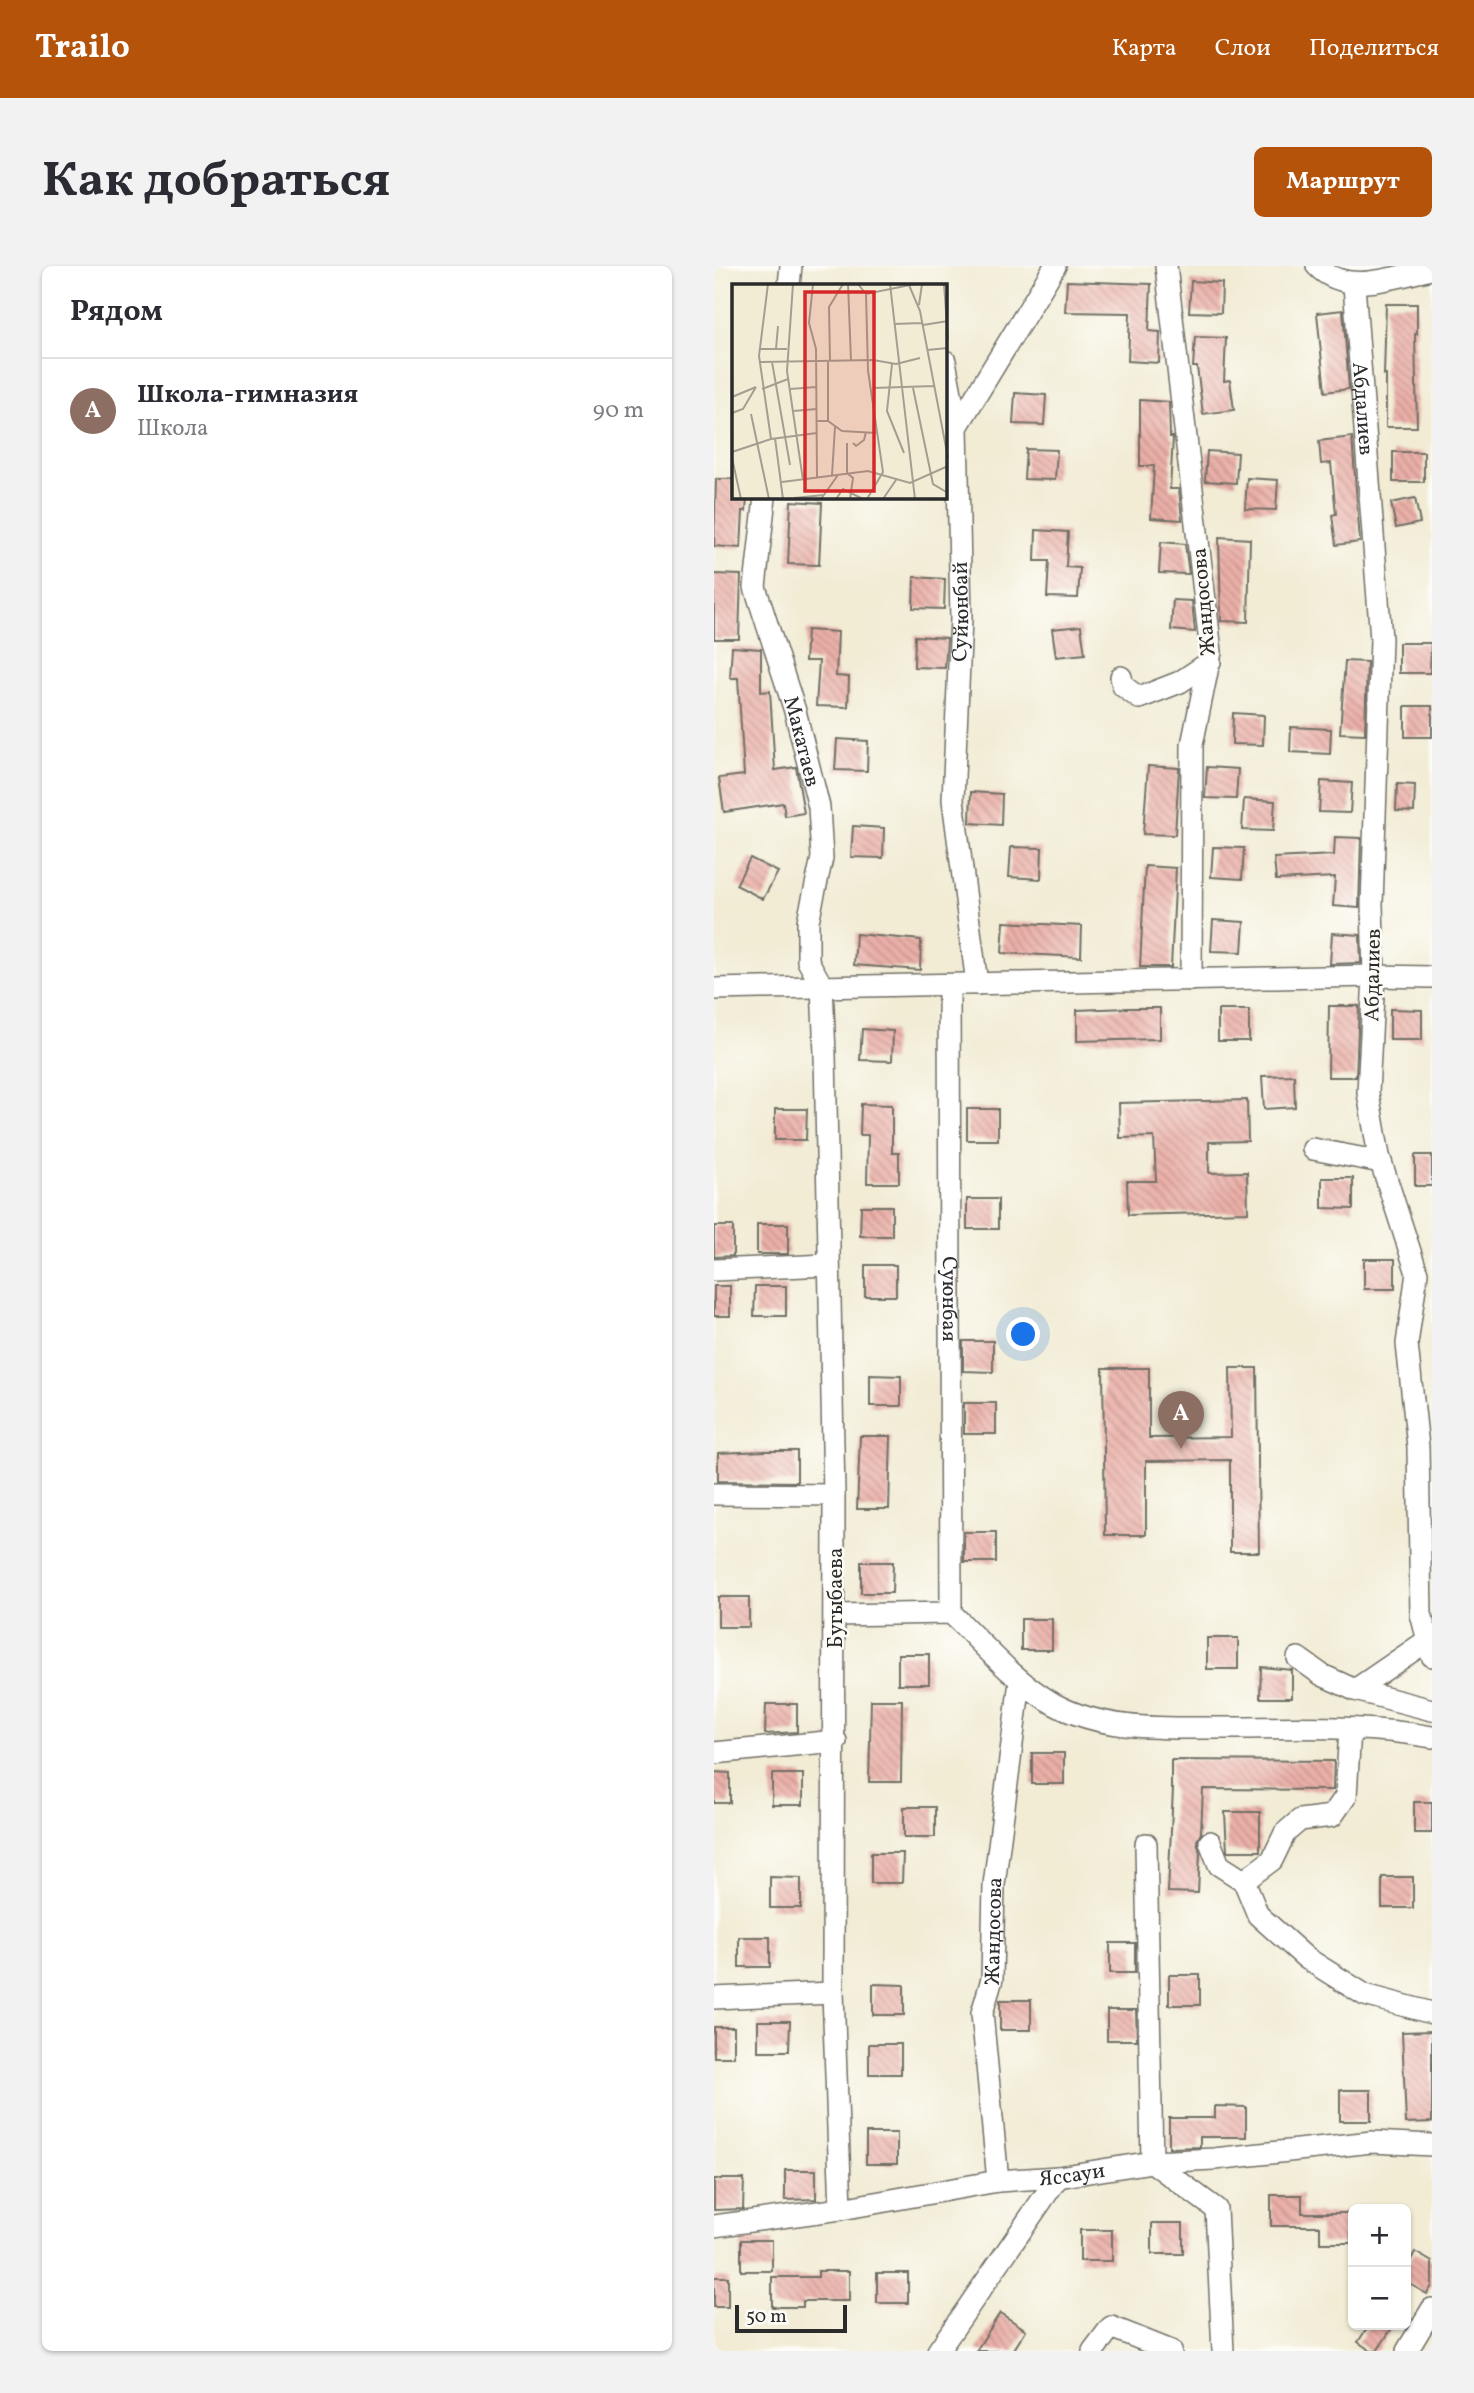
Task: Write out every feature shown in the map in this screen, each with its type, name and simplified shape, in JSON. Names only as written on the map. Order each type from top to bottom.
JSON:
[{"type":"street","points":[[789,284],[791,266]]},
{"type":"street","points":[[957,427],[1055,266]]},
{"type":"street","name":"Жандосова","points":[[1166,266],[1210,639],[1210,662],[1192,746],[1191,980]]},
{"type":"street","points":[[1317,266],[1327,277],[1354,285],[1432,269]]},
{"type":"street","name":"Абдалиев","points":[[1354,285],[1381,639],[1372,904],[1374,976],[1368,1093],[1381,1162],[1424,1273],[1407,1345],[1418,1447],[1421,1614],[1430,1648]]},
{"type":"street","name":"Суйюнбай","points":[[947,372],[957,427],[961,618],[954,800],[977,984]]},
{"type":"street","name":"Макатаев","points":[[765,499],[755,587],[795,711],[819,807],[822,858],[808,921],[808,961],[822,986]]},
{"type":"street","points":[[1121,677],[1123,686],[1139,698],[1180,682],[1210,662]]},
{"type":"street","points":[[714,989],[1432,977]]},
{"type":"street","name":"Бугыбаева","points":[[822,986],[834,1495],[836,1741],[833,1993],[841,2209]]},
{"type":"street","name":"Суюнбая","points":[[949,986],[951,1613]]},
{"type":"street","points":[[1313,1149],[1381,1162]]},
{"type":"street","points":[[714,1270],[828,1265]]},
{"type":"street","points":[[714,1494],[834,1495]]},
{"type":"street","points":[[835,1615],[951,1613],[1020,1681],[1056,1705],[1096,1721],[1175,1728],[1350,1729],[1432,1737]]},
{"type":"street","points":[[1355,1690],[1430,1648]]},
{"type":"street","points":[[1298,1658],[1322,1675],[1355,1690],[1432,1710]]},
{"type":"street","name":"Жандосова","points":[[998,2181],[982,2013],[992,1979],[994,1885],[1020,1681]]},
{"type":"street","points":[[1244,1881],[1272,1860],[1284,1833],[1300,1820],[1332,1816],[1346,1796],[1350,1729]]},
{"type":"street","points":[[714,1753],[836,1741]]},
{"type":"street","points":[[1210,1842],[1219,1865],[1244,1881],[1258,1914],[1306,1958],[1365,1995],[1432,2013]]},
{"type":"street","points":[[1146,1844],[1152,2162],[1216,2209],[1223,2351]]},
{"type":"street","points":[[714,1998],[833,1993]]},
{"type":"street","name":"Яссауи","points":[[714,2226],[841,2209],[998,2181],[1058,2178],[1152,2162],[1214,2159],[1371,2142],[1432,2145]]},
{"type":"street","points":[[938,2351],[1058,2178]]},
{"type":"street","points":[[1407,2351],[1432,2309]]},
{"type":"street","points":[[1093,2351],[1111,2327],[1171,2351]]},
{"type":"building","points":[[1067,281],[1151,284],[1149,331],[1160,332],[1159,363],[1128,361],[1130,313],[1065,312]]},
{"type":"building","points":[[1191,281],[1222,283],[1221,313],[1189,312]]},
{"type":"building","points":[[1386,304],[1417,304],[1417,427],[1386,427]]},
{"type":"building","points":[[1343,310],[1349,389],[1325,392],[1317,313]]},
{"type":"building","points":[[1195,337],[1226,338],[1224,381],[1230,380],[1234,410],[1203,414],[1197,367],[1193,367]]},
{"type":"building","points":[[1015,393],[1046,395],[1044,425],[1013,424]]},
{"type":"building","points":[[1140,400],[1169,402],[1170,437],[1173,437],[1170,489],[1179,489],[1182,520],[1151,518],[1154,466],[1140,466]]},
{"type":"building","points":[[1352,437],[1360,542],[1336,545],[1332,515],[1336,514],[1331,463],[1321,464],[1319,441]]},
{"type":"building","points":[[1026,449],[1057,450],[1055,480],[1024,479]]},
{"type":"building","points":[[1207,451],[1238,453],[1236,483],[1205,481]]},
{"type":"building","points":[[1393,452],[1424,452],[1424,482],[1393,482]]},
{"type":"building","points":[[1247,478],[1278,480],[1276,510],[1245,509]]},
{"type":"building","points":[[716,479],[732,479],[732,499],[747,499],[746,511],[743,511],[741,548],[714,546]]},
{"type":"building","points":[[1415,498],[1420,523],[1396,528],[1391,503]]},
{"type":"building","points":[[791,501],[822,503],[819,565],[788,564]]},
{"type":"building","points":[[1036,530],[1068,532],[1066,567],[1080,568],[1078,598],[1047,597],[1049,561],[1035,561]]},
{"type":"building","points":[[1219,537],[1250,539],[1248,622],[1221,621]]},
{"type":"building","points":[[1161,542],[1185,544],[1189,574],[1159,573]]},
{"type":"building","points":[[714,574],[741,575],[739,639],[714,639]]},
{"type":"building","points":[[914,577],[945,579],[944,609],[913,608]]},
{"type":"building","points":[[1173,600],[1192,601],[1195,632],[1171,630]]},
{"type":"building","points":[[1081,626],[1085,654],[1056,657],[1052,629]]},
{"type":"building","points":[[807,630],[838,632],[836,676],[849,677],[848,707],[816,706],[819,661],[805,661]]},
{"type":"building","points":[[915,636],[947,638],[945,668],[914,667]]},
{"type":"building","points":[[1399,643],[1431,643],[1430,673],[1399,673]]},
{"type":"building","points":[[732,647],[761,649],[761,692],[770,691],[775,770],[796,767],[804,813],[785,816],[783,803],[724,812],[719,778],[744,775],[738,678],[730,678]]},
{"type":"building","points":[[1345,661],[1367,662],[1365,734],[1340,733]]},
{"type":"building","points":[[1405,706],[1432,706],[1432,737],[1405,737]]},
{"type":"building","points":[[1233,713],[1264,715],[1263,745],[1232,744]]},
{"type":"building","points":[[1291,727],[1331,729],[1330,754],[1290,752]]},
{"type":"building","points":[[837,739],[868,741],[867,771],[835,770]]},
{"type":"building","points":[[1148,766],[1179,768],[1175,835],[1143,834]]},
{"type":"building","points":[[1207,767],[1238,769],[1236,799],[1205,798]]},
{"type":"building","points":[[1321,781],[1352,783],[1350,813],[1319,812]]},
{"type":"building","points":[[1397,784],[1415,785],[1414,812],[1396,811]]},
{"type":"building","points":[[971,792],[1002,794],[1001,825],[970,823]]},
{"type":"building","points":[[1244,799],[1275,801],[1273,831],[1242,830]]},
{"type":"building","points":[[853,826],[884,828],[883,858],[851,857]]},
{"type":"building","points":[[1335,837],[1361,838],[1359,908],[1333,906],[1335,877],[1276,880],[1274,858],[1334,855]]},
{"type":"building","points":[[1011,847],[1042,848],[1041,879],[1009,877]]},
{"type":"building","points":[[1213,847],[1244,848],[1242,879],[1211,877]]},
{"type":"building","points":[[750,858],[778,872],[763,899],[736,885]]},
{"type":"building","points":[[1145,866],[1176,868],[1171,967],[1140,967]]},
{"type":"building","points":[[1213,920],[1244,922],[1242,952],[1211,951]]},
{"type":"building","points":[[1004,922],[1082,926],[1081,957],[1002,953]]},
{"type":"building","points":[[1332,933],[1360,935],[1361,963],[1330,964]]},
{"type":"building","points":[[856,934],[921,940],[920,970],[854,965]]},
{"type":"building","points":[[1329,1006],[1359,1006],[1356,1077],[1328,1077]]},
{"type":"building","points":[[1160,1008],[1160,1039],[1077,1041],[1077,1010]]},
{"type":"building","points":[[1390,1009],[1422,1010],[1422,1040],[1390,1040]]},
{"type":"building","points":[[1218,1010],[1249,1010],[1249,1041],[1218,1041]]},
{"type":"building","points":[[862,1029],[893,1031],[892,1061],[860,1060]]},
{"type":"building","points":[[1294,1075],[1295,1107],[1264,1109],[1262,1076]]},
{"type":"building","points":[[1247,1100],[1248,1141],[1209,1142],[1209,1173],[1247,1172],[1248,1212],[1128,1215],[1127,1181],[1156,1181],[1154,1137],[1120,1138],[1119,1103]]},
{"type":"building","points":[[861,1104],[892,1105],[892,1153],[899,1153],[899,1183],[867,1183],[868,1135],[860,1135]]},
{"type":"building","points":[[775,1109],[807,1109],[806,1140],[775,1140]]},
{"type":"building","points":[[967,1109],[998,1109],[998,1140],[967,1140]]},
{"type":"building","points":[[1415,1155],[1432,1155],[1432,1186],[1415,1186]]},
{"type":"building","points":[[1322,1178],[1353,1178],[1353,1209],[1322,1208]]},
{"type":"building","points":[[967,1199],[998,1199],[998,1229],[967,1229]]},
{"type":"building","points":[[861,1206],[892,1206],[892,1236],[860,1236]]},
{"type":"building","points":[[757,1224],[788,1224],[788,1254],[757,1254]]},
{"type":"building","points":[[714,1226],[733,1226],[733,1256],[714,1257]]},
{"type":"building","points":[[1364,1259],[1395,1259],[1395,1289],[1364,1289]]},
{"type":"building","points":[[865,1265],[896,1265],[896,1296],[865,1296]]},
{"type":"building","points":[[714,1286],[730,1286],[730,1316],[714,1316]]},
{"type":"building","points":[[755,1286],[786,1286],[786,1316],[754,1316]]},
{"type":"building","points":[[963,1341],[993,1341],[993,1372],[963,1371]]},
{"type":"building","points":[[1103,1368],[1149,1368],[1149,1438],[1231,1437],[1230,1368],[1257,1368],[1259,1552],[1230,1552],[1230,1460],[1146,1461],[1146,1535],[1105,1535]]},
{"type":"building","points":[[870,1375],[901,1376],[901,1406],[870,1406]]},
{"type":"building","points":[[964,1403],[996,1403],[996,1434],[964,1434]]},
{"type":"building","points":[[860,1436],[891,1436],[889,1509],[857,1509]]},
{"type":"building","points":[[797,1451],[797,1482],[718,1481],[718,1453]]},
{"type":"building","points":[[964,1532],[996,1532],[996,1562],[964,1562]]},
{"type":"building","points":[[861,1562],[893,1562],[892,1593],[861,1593]]},
{"type":"building","points":[[718,1597],[749,1597],[749,1627],[718,1627]]},
{"type":"building","points":[[1021,1619],[1052,1619],[1052,1650],[1021,1650]]},
{"type":"building","points":[[1207,1638],[1238,1638],[1238,1669],[1207,1669]]},
{"type":"building","points":[[898,1654],[929,1654],[929,1684],[898,1684]]},
{"type":"building","points":[[1261,1667],[1292,1670],[1292,1698],[1260,1698]]},
{"type":"building","points":[[871,1700],[902,1700],[901,1782],[869,1782]]},
{"type":"building","points":[[766,1704],[797,1704],[797,1732],[765,1734]]},
{"type":"building","points":[[1032,1753],[1064,1753],[1064,1784],[1032,1784]]},
{"type":"building","points":[[1171,1760],[1334,1761],[1333,1790],[1203,1789],[1201,1833],[1197,1841],[1200,1853],[1198,1893],[1168,1892],[1173,1789]]},
{"type":"building","points":[[714,1772],[730,1773],[730,1803],[714,1803]]},
{"type":"building","points":[[772,1774],[803,1774],[803,1805],[772,1805]]},
{"type":"building","points":[[1414,1802],[1432,1802],[1432,1833],[1414,1833]]},
{"type":"building","points":[[904,1807],[935,1807],[935,1837],[904,1837]]},
{"type":"building","points":[[1225,1812],[1260,1812],[1260,1851],[1227,1851]]},
{"type":"building","points":[[871,1853],[903,1853],[902,1883],[871,1883]]},
{"type":"building","points":[[770,1877],[801,1878],[801,1908],[770,1908]]},
{"type":"building","points":[[1382,1877],[1413,1877],[1413,1908],[1382,1908]]},
{"type":"building","points":[[739,1937],[770,1937],[770,1967],[739,1967]]},
{"type":"building","points":[[1110,1943],[1135,1943],[1135,1973],[1110,1973]]},
{"type":"building","points":[[1169,1975],[1200,1975],[1200,2005],[1169,2005]]},
{"type":"building","points":[[873,1984],[904,1985],[904,2015],[873,2015]]},
{"type":"building","points":[[1000,2000],[1031,2000],[1031,2030],[1000,2030]]},
{"type":"building","points":[[1107,2010],[1136,2010],[1137,2040],[1107,2040]]},
{"type":"building","points":[[758,2021],[790,2021],[789,2051],[758,2051]]},
{"type":"building","points":[[714,2027],[734,2027],[734,2057],[714,2057]]},
{"type":"building","points":[[1432,2031],[1432,2122],[1406,2123],[1402,2032]]},
{"type":"building","points":[[869,2044],[901,2044],[901,2074],[869,2074]]},
{"type":"building","points":[[1340,2090],[1371,2090],[1371,2121],[1340,2121]]},
{"type":"building","points":[[1215,2106],[1246,2107],[1246,2137],[1200,2137],[1200,2147],[1169,2148],[1169,2118],[1215,2118]]},
{"type":"building","points":[[866,2133],[897,2133],[897,2164],[866,2164]]},
{"type":"building","points":[[785,2170],[816,2170],[816,2199],[785,2200]]},
{"type":"building","points":[[714,2179],[744,2179],[743,2209],[714,2210]]},
{"type":"building","points":[[1271,2195],[1302,2195],[1302,2213],[1348,2213],[1348,2243],[1320,2243],[1320,2226],[1271,2226]]},
{"type":"building","points":[[1152,2223],[1183,2223],[1183,2254],[1152,2254]]},
{"type":"building","points":[[1080,2230],[1112,2230],[1112,2261],[1080,2261]]},
{"type":"building","points":[[741,2240],[772,2240],[772,2271],[741,2271]]},
{"type":"building","points":[[1415,2252],[1432,2262],[1432,2286],[1427,2294],[1411,2285],[1411,2260]]},
{"type":"building","points":[[818,2271],[849,2271],[849,2301],[803,2301],[803,2307],[772,2307],[772,2277],[818,2277]]},
{"type":"building","points":[[877,2273],[908,2273],[908,2303],[877,2303]]},
{"type":"building","points":[[714,2277],[728,2277],[728,2307],[714,2307]]},
{"type":"building","points":[[1000,2313],[1026,2330],[1013,2351],[976,2351]]},
{"type":"building","points":[[1366,2330],[1391,2330],[1377,2351],[1371,2351],[1358,2342]]},
{"type":"place","name":"Школа-гимназия","points":[[1181,1449]]}]
